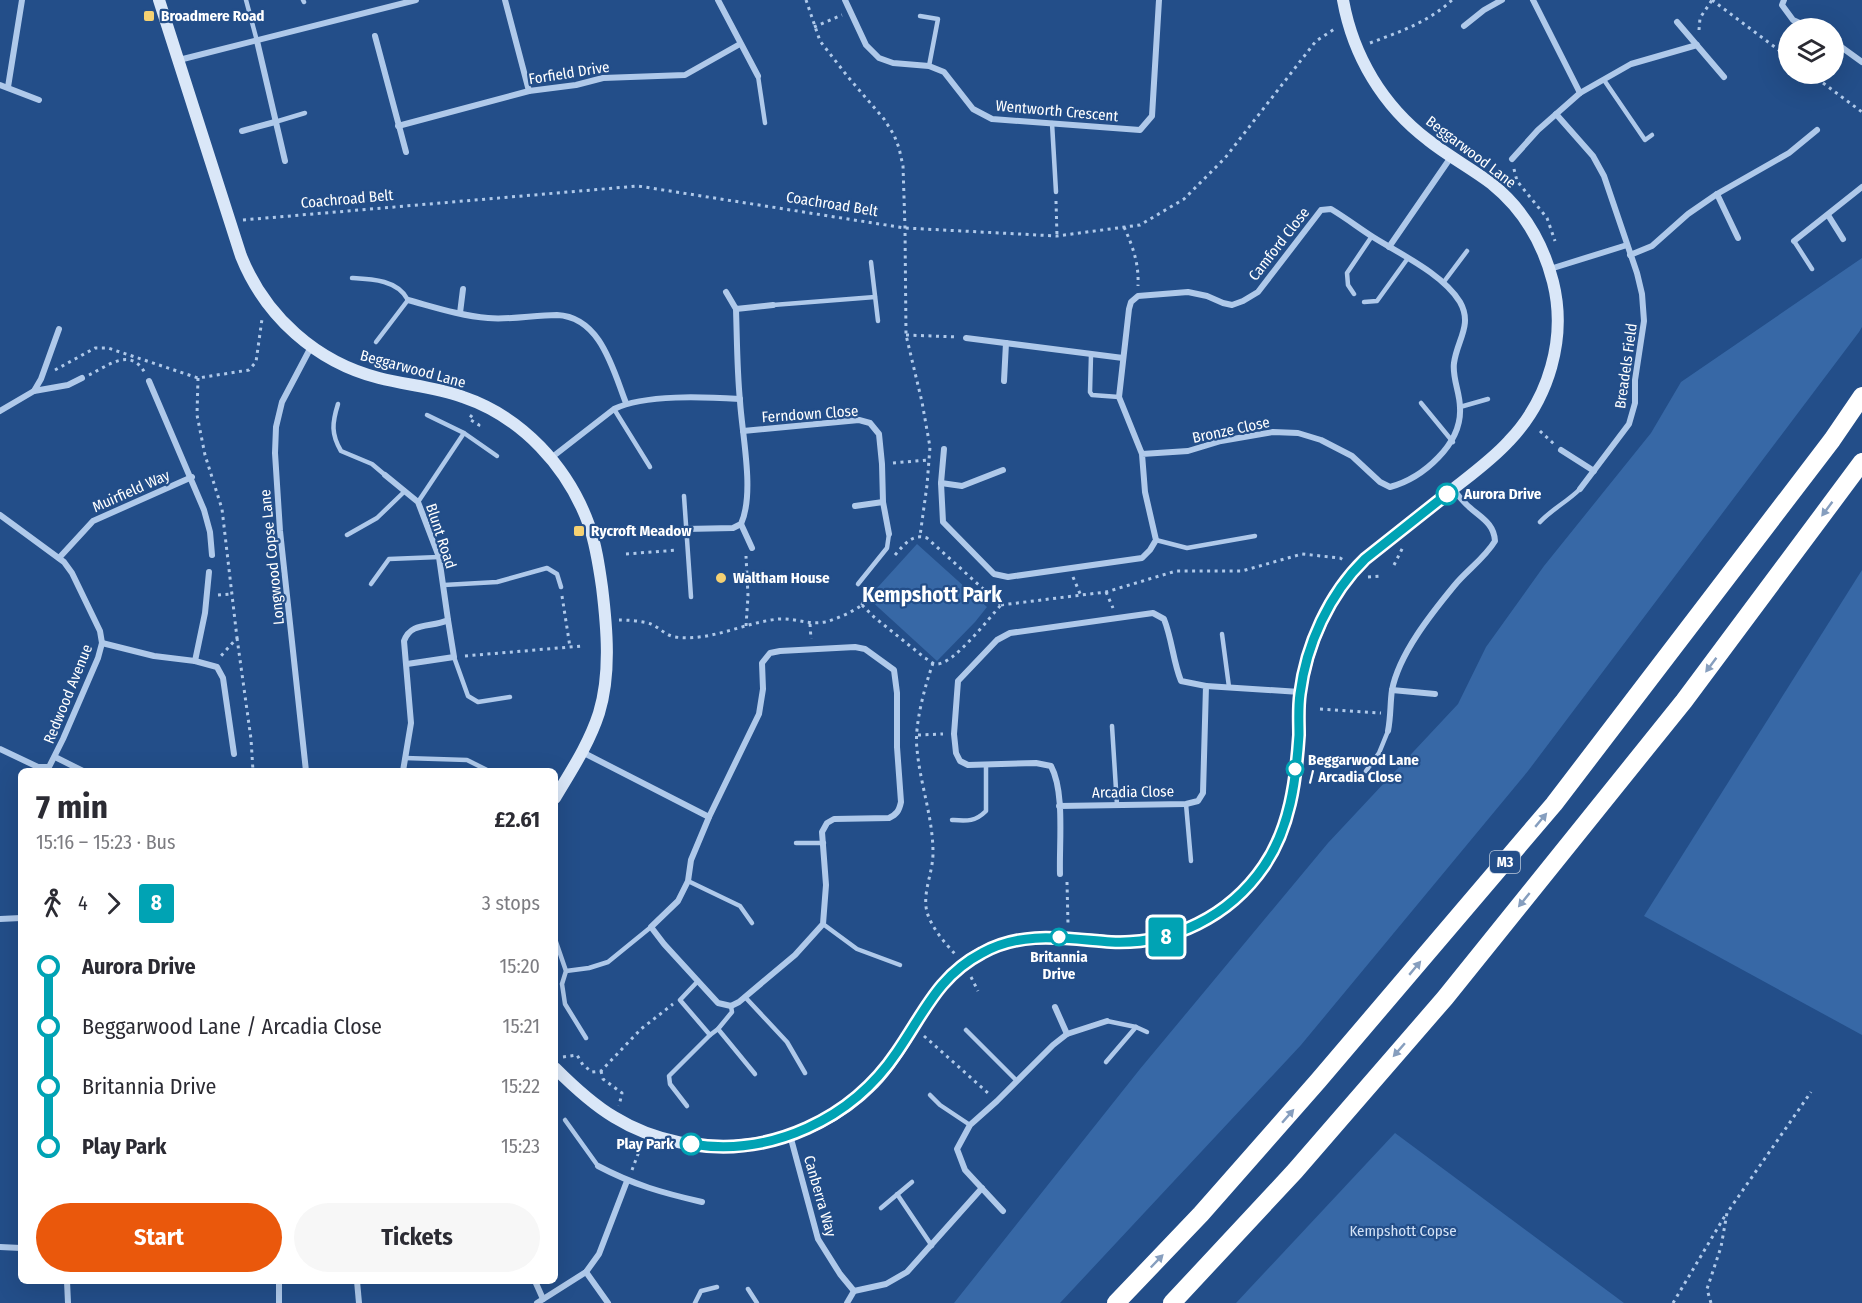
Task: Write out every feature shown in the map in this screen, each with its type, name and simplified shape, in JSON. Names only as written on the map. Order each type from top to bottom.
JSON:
[{"type":"highway","name":"M3","points":[[1116,1303],[1201,1214],[1264,1143],[1554,804],[1832,440],[1862,396]]},
{"type":"highway","name":"M3","points":[[1172,1303],[1295,1171],[1444,998],[1684,701],[1862,462]]},
{"type":"street","points":[[8,87],[22,0]]},
{"type":"street","name":"Beggarwood Lane","points":[[159,0],[229,222],[244,264],[264,298],[310,347],[337,363],[376,377],[445,391],[478,403],[510,420],[550,458],[578,498],[595,547],[603,598],[605,680],[599,714],[582,752],[558,793]]},
{"type":"street","points":[[178,60],[416,0]]},
{"type":"street","points":[[505,0],[529,91]]},
{"type":"street","points":[[718,0],[758,76]]},
{"type":"street","points":[[845,0],[866,45],[879,58],[893,63],[929,66]]},
{"type":"street","name":"Wentworth Crescent","points":[[929,66],[944,72],[972,109],[992,119],[1140,130],[1152,116],[1160,0]]},
{"type":"street","name":"Beggarwood Lane","points":[[558,1071],[599,1108],[615,1118],[646,1133],[673,1141],[709,1147],[749,1145],[790,1135],[835,1113],[851,1103],[875,1082],[942,983],[964,963],[986,950],[1001,944],[1033,938],[1063,937],[1129,942],[1163,938],[1198,924],[1228,905],[1241,894],[1263,867],[1279,843],[1284,829],[1292,792],[1300,692],[1318,630],[1334,597],[1365,559],[1494,457],[1510,441],[1532,411],[1546,382],[1553,364],[1558,327],[1556,294],[1550,269],[1538,240],[1517,208],[1490,183],[1428,141],[1392,108],[1372,78],[1357,48],[1347,21],[1343,0]]},
{"type":"street","points":[[1464,27],[1484,10],[1502,0]]},
{"type":"street","points":[[1533,0],[1580,93]]},
{"type":"street","points":[[1784,0],[1782,5],[1792,18]]},
{"type":"street","points":[[1677,22],[1724,77]]},
{"type":"street","points":[[375,36],[406,152]]},
{"type":"street","points":[[257,41],[285,161]]},
{"type":"street","name":"Forfield Drive","points":[[398,126],[529,91],[576,85],[603,78],[685,75],[740,44]]},
{"type":"street","points":[[1512,159],[1580,93],[1631,64],[1697,45]]},
{"type":"street","points":[[1844,49],[1862,62]]},
{"type":"street","points":[[0,85],[39,100]]},
{"type":"street","name":"Breadels Field","points":[[1556,114],[1593,156],[1604,176],[1642,294],[1644,321],[1635,380],[1635,403],[1629,424],[1580,489]]},
{"type":"street","points":[[242,131],[275,122]]},
{"type":"street","points":[[1630,255],[1652,246],[1688,214],[1717,194],[1789,153],[1817,130]]},
{"type":"street","points":[[1452,156],[1389,247],[1443,283],[1461,303],[1466,319],[1465,331],[1456,350],[1454,366],[1455,385],[1461,407],[1453,442]]},
{"type":"street","points":[[1794,241],[1862,187]]},
{"type":"street","points":[[1717,194],[1738,238]]},
{"type":"street","name":"Camford Close","points":[[1138,296],[1188,292],[1207,296],[1223,303],[1243,302],[1258,292],[1321,210],[1331,209],[1389,247]]},
{"type":"street","points":[[1828,215],[1843,239]]},
{"type":"street","points":[[1550,269],[1627,245]]},
{"type":"street","points":[[460,313],[463,289]]},
{"type":"street","name":"Ferndown Close","points":[[726,292],[736,309],[742,431],[748,481],[745,517],[741,524]]},
{"type":"street","points":[[944,449],[941,483],[943,522],[994,574],[1008,577],[1142,558],[1156,540],[1145,492],[1142,454],[1119,397],[1129,309],[1131,302],[1138,296]]},
{"type":"street","points":[[408,300],[488,318],[560,315],[578,321],[591,330],[600,341],[626,403]]},
{"type":"street","points":[[736,309],[773,305]]},
{"type":"street","points":[[34,391],[41,379],[59,329]]},
{"type":"street","points":[[966,338],[1123,358]]},
{"type":"street","points":[[1004,381],[1006,343]]},
{"type":"street","name":"Longwood Copse Lane","points":[[306,768],[280,531],[275,453],[276,427],[282,402],[310,347]]},
{"type":"street","points":[[0,411],[34,391],[68,385],[82,378]]},
{"type":"street","name":"Muirfield Way","points":[[149,381],[192,477],[210,532],[212,555]]},
{"type":"street","points":[[550,458],[614,409],[626,403],[695,396],[740,399]]},
{"type":"street","name":"Ferndown Close","points":[[742,431],[859,420],[870,423],[879,434],[883,502],[889,534]]},
{"type":"street","name":"Bronze Close","points":[[1142,454],[1188,451],[1221,441],[1273,432],[1298,434],[1322,440],[1352,456],[1380,482],[1390,487],[1405,483],[1453,442]]},
{"type":"street","points":[[1561,450],[1594,471]]},
{"type":"street","points":[[941,483],[962,486],[1003,470]]},
{"type":"street","name":"Blunt Road","points":[[386,475],[418,502],[439,557],[454,657]]},
{"type":"street","name":"Muirfield Way","points":[[59,558],[93,521],[192,477]]},
{"type":"street","points":[[1388,731],[1392,714],[1392,690],[1409,647],[1455,585],[1495,542],[1495,533],[1490,524],[1466,504],[1453,489]]},
{"type":"street","points":[[855,506],[883,502]]},
{"type":"street","name":"Redwood Avenue","points":[[0,515],[59,558],[72,573],[100,631],[102,643],[98,658],[49,766],[38,767],[0,749]]},
{"type":"street","points":[[686,529],[733,528],[741,524],[752,548]]},
{"type":"street","points":[[195,661],[210,572]]},
{"type":"street","points":[[1060,874],[1058,782],[1051,766],[1036,763],[968,765],[960,761],[956,753],[954,734],[958,681],[997,640],[1010,633],[1153,613],[1164,619],[1180,681],[1206,686],[1300,692]]},
{"type":"street","points":[[403,768],[411,723],[404,641],[406,633],[414,627],[440,624],[448,620]]},
{"type":"street","points":[[102,643],[154,656],[213,665],[222,674],[234,754]]},
{"type":"street","points":[[855,647],[865,649],[894,670],[897,693],[900,809],[896,815],[889,818],[834,819],[827,823],[822,832],[826,885],[823,924],[795,955],[731,1006],[718,1003],[651,927],[678,901],[688,881],[691,860],[709,817],[759,714],[763,689],[762,663],[770,653],[855,647]]},
{"type":"street","points":[[407,664],[454,657]]},
{"type":"street","name":"Arcadia Close","points":[[1059,806],[1186,804],[1198,801],[1203,793],[1205,780],[1206,686]]},
{"type":"street","points":[[1392,690],[1435,694]]},
{"type":"street","points":[[582,752],[709,817]]},
{"type":"street","points":[[55,757],[77,768]]},
{"type":"street","points":[[0,919],[18,918]]},
{"type":"street","points":[[1055,1007],[1067,1034]]},
{"type":"street","points":[[1003,1212],[965,1170],[957,1149],[970,1125],[1067,1034],[1107,1021]]},
{"type":"street","name":"Canberra Way","points":[[790,1135],[818,1239],[840,1274],[855,1291]]},
{"type":"street","points":[[598,1166],[627,1181],[655,1191],[702,1202]]},
{"type":"street","points":[[537,1284],[540,1301],[586,1272],[599,1254],[627,1181]]},
{"type":"street","points":[[847,1303],[855,1291],[886,1284],[908,1272],[982,1188]]},
{"type":"street","points":[[0,1247],[18,1248]]},
{"type":"street","points":[[586,1272],[608,1303]]},
{"type":"street","points":[[67,1284],[68,1303]]},
{"type":"street","points":[[279,1284],[279,1303]]},
{"type":"street","points":[[357,1284],[359,1303]]},
{"type":"lane","points":[[246,0],[257,41]]},
{"type":"lane","points":[[920,16],[938,18],[929,66]]},
{"type":"lane","points":[[758,76],[765,123]]},
{"type":"lane","points":[[1604,80],[1646,140],[1652,135]]},
{"type":"lane","points":[[275,122],[305,113]]},
{"type":"lane","points":[[1052,123],[1056,192]]},
{"type":"lane","points":[[1354,294],[1348,285],[1347,273],[1372,236]]},
{"type":"lane","points":[[1794,241],[1812,269]]},
{"type":"lane","points":[[1443,283],[1467,251]]},
{"type":"lane","points":[[1364,302],[1377,301],[1408,258]]},
{"type":"lane","points":[[871,262],[878,321]]},
{"type":"lane","points":[[352,278],[373,279],[393,285],[408,300],[376,342]]},
{"type":"lane","points":[[773,305],[874,297]]},
{"type":"lane","points":[[1091,355],[1088,387],[1090,392],[1092,395],[1119,397]]},
{"type":"lane","points":[[1461,407],[1488,399]]},
{"type":"lane","points":[[338,404],[332,422],[332,432],[341,452],[372,464],[386,475]]},
{"type":"lane","points":[[1420,404],[1453,442]]},
{"type":"lane","points":[[614,409],[650,467]]},
{"type":"lane","points":[[427,415],[464,433],[497,456]]},
{"type":"lane","points":[[418,502],[464,433]]},
{"type":"lane","points":[[1540,522],[1551,510],[1570,500],[1580,489]]},
{"type":"lane","points":[[347,535],[377,518],[405,491]]},
{"type":"lane","points":[[684,496],[691,597]]},
{"type":"lane","points":[[858,584],[887,548],[889,534]]},
{"type":"lane","points":[[1156,540],[1187,548],[1255,536]]},
{"type":"lane","points":[[371,584],[389,559],[439,557]]},
{"type":"lane","points":[[444,585],[497,582],[547,568],[557,574],[561,587]]},
{"type":"lane","points":[[1222,634],[1229,687]]},
{"type":"lane","points":[[454,657],[468,696],[473,701],[510,698]]},
{"type":"lane","points":[[1112,726],[1117,805]]},
{"type":"lane","points":[[1366,771],[1379,753],[1388,731]]},
{"type":"lane","points":[[405,758],[467,760],[484,768]]},
{"type":"lane","points":[[952,820],[971,821],[978,819],[986,811],[986,765]]},
{"type":"lane","points":[[1186,804],[1191,861]]},
{"type":"lane","points":[[796,843],[824,843]]},
{"type":"lane","points":[[688,881],[740,906],[753,923]]},
{"type":"lane","points":[[823,924],[857,949],[900,965]]},
{"type":"lane","points":[[567,971],[608,962],[651,927]]},
{"type":"lane","points":[[558,947],[567,971],[562,984],[565,1004],[586,1038]]},
{"type":"lane","points":[[698,981],[680,1000],[710,1035]]},
{"type":"lane","points":[[745,997],[787,1042],[805,1072]]},
{"type":"lane","points":[[687,1106],[669,1084],[669,1076],[717,1029],[732,1012],[731,1006]]},
{"type":"lane","points":[[1107,1021],[1136,1027],[1147,1032]]},
{"type":"lane","points":[[1106,1062],[1136,1027]]},
{"type":"lane","points":[[717,1029],[755,1074]]},
{"type":"lane","points":[[966,1030],[1016,1080]]},
{"type":"lane","points":[[930,1095],[940,1105],[970,1125]]},
{"type":"lane","points":[[565,1120],[598,1166]]},
{"type":"lane","points":[[881,1208],[912,1182]]},
{"type":"lane","points":[[897,1194],[932,1246]]},
{"type":"lane","points":[[695,1303],[701,1291],[717,1287]]},
{"type":"lane","points":[[748,1290],[757,1303]]},
{"type":"path","points":[[806,0],[820,41],[884,118],[894,135],[903,166],[906,334],[930,447],[920,536],[927,538],[1001,605]]},
{"type":"path","points":[[1357,48],[1417,25],[1444,8],[1452,0]]},
{"type":"path","points":[[1697,45],[1700,18],[1712,0],[1778,50]]},
{"type":"path","points":[[814,27],[849,12]]},
{"type":"path","name":"Coachroad Belt","points":[[229,222],[638,186],[905,228],[1057,236],[1140,225],[1184,199],[1225,159],[1316,41],[1347,21]]},
{"type":"path","points":[[1824,84],[1862,112]]},
{"type":"path","points":[[1512,159],[1517,181],[1547,218],[1557,247]]},
{"type":"path","points":[[1056,192],[1057,236]]},
{"type":"path","points":[[1124,227],[1134,250],[1138,267],[1138,296]]},
{"type":"path","points":[[41,379],[95,348],[108,348],[198,378],[249,370],[256,362],[262,319]]},
{"type":"path","points":[[906,334],[966,338]]},
{"type":"path","points":[[82,378],[126,359],[134,360],[140,365],[149,381]]},
{"type":"path","points":[[464,433],[466,426],[475,431],[478,425],[469,419],[478,403]]},
{"type":"path","points":[[1540,431],[1561,450]]},
{"type":"path","points":[[882,464],[929,460]]},
{"type":"path","points":[[746,626],[748,596],[746,552],[752,548]]},
{"type":"path","points":[[626,554],[687,550]]},
{"type":"path","points":[[622,620],[651,624],[675,637],[699,637],[783,619],[810,624],[828,621],[862,605],[933,663],[939,664],[952,658],[1001,605],[1081,597],[1176,571],[1242,571],[1302,554],[1340,558],[1346,561]]},
{"type":"path","points":[[1069,567],[1081,597]]},
{"type":"path","points":[[1367,577],[1382,576]]},
{"type":"path","points":[[561,587],[570,647]]},
{"type":"path","points":[[1106,592],[1118,618]]},
{"type":"path","points":[[207,595],[232,594]]},
{"type":"path","points":[[810,624],[811,650]]},
{"type":"path","points":[[237,638],[249,720],[253,768]]},
{"type":"path","points":[[454,657],[582,646]]},
{"type":"path","points":[[933,663],[924,688],[916,747],[931,820],[933,855],[926,908],[928,917],[956,955]]},
{"type":"path","points":[[1320,709],[1392,714]]},
{"type":"path","points":[[918,735],[954,734]]},
{"type":"path","points":[[1060,874],[1067,879],[1068,926]]},
{"type":"path","points":[[563,1057],[577,1055],[583,1065],[592,1072],[601,1071],[663,1009],[680,1000]]},
{"type":"path","points":[[923,1035],[997,1101]]},
{"type":"path","points":[[601,1071],[603,1079],[622,1093],[619,1106]]},
{"type":"path","points":[[1673,1303],[1727,1213],[1811,1092]]},
{"type":"path","points":[[630,1173],[646,1133]]},
{"type":"path","points":[[1711,1303],[1707,1289],[1721,1247],[1727,1213]]},
{"type":"green space","points":[[1862,258],[1862,327],[1859,332],[1528,771],[1301,1045],[1060,1303],[954,1303],[1140,1069],[1328,843],[1458,704],[1486,647],[1544,566],[1651,433],[1681,382]]},
{"type":"green space","points":[[917,544],[987,607],[937,661],[868,598]]},
{"type":"green space","points":[[1862,570],[1862,1035],[1644,916]]},
{"type":"green space","name":"Kempshott Copse","points":[[1395,1133],[1624,1303],[1236,1303]]},
{"type":"bus line","name":"8","points":[[691,1144],[729,1147],[772,1140],[806,1129],[851,1103],[875,1082],[885,1069],[942,983],[964,963],[986,950],[1016,940],[1033,938],[1063,937],[1129,942],[1163,938],[1214,915],[1241,894],[1279,843],[1284,829],[1291,803],[1298,739],[1300,692],[1318,630],[1334,597],[1355,568],[1447,494]]},
{"type":"place","name":"Broadmere Road","points":[[149,16]]},
{"type":"place","name":"Aurora Drive","points":[[1447,494]]},
{"type":"place","name":"Rycroft Meadow","points":[[579,531]]},
{"type":"place","name":"Waltham House","points":[[721,578]]},
{"type":"place","name":"Beggarwood Lane / Arcadia Close","points":[[1295,769]]},
{"type":"place","name":"Britannia Drive","points":[[1059,937]]},
{"type":"place","name":"Play Park","points":[[691,1144]]},
{"type":"district","name":"Kempshott Park","points":[[932,595]]}]
